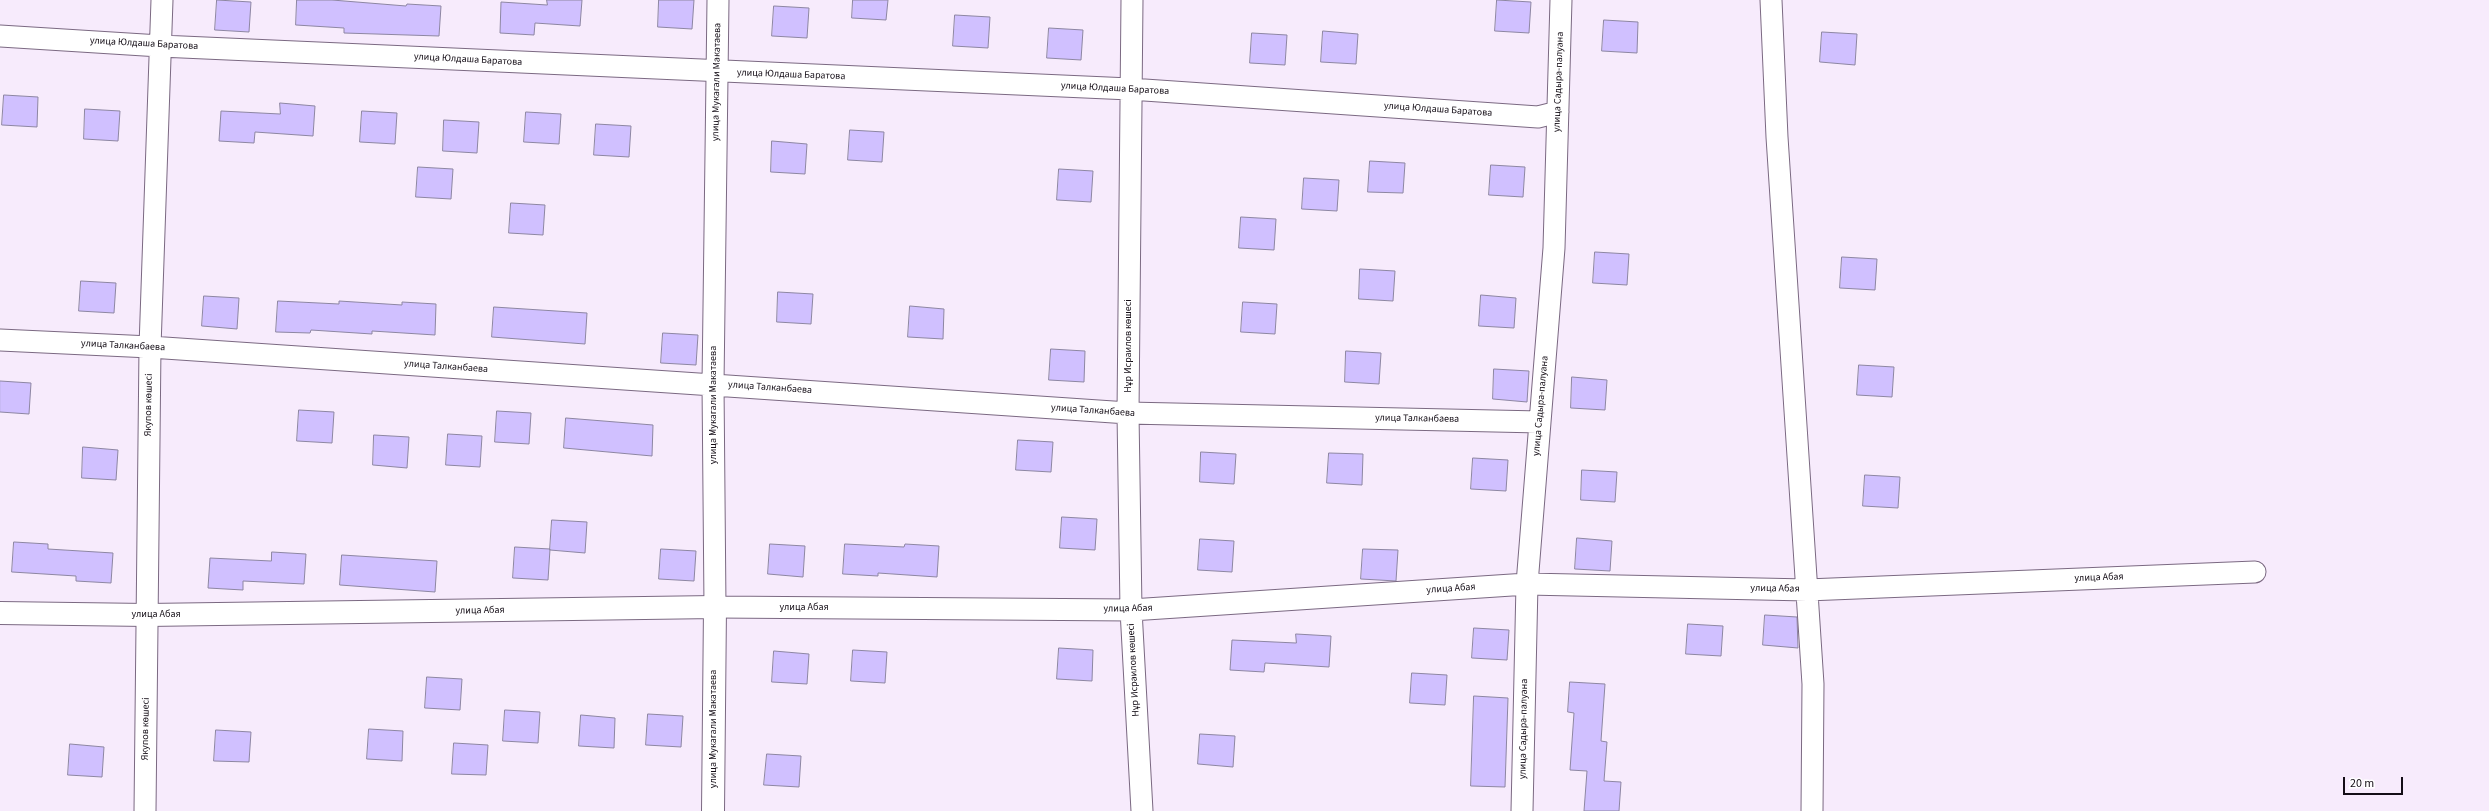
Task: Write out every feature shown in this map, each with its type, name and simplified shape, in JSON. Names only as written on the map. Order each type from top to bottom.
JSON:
[{"type":"street","name":"Якупов көшесі","points":[[145,811],[150,347],[162,0]]},
{"type":"street","name":"улица Мукагали Макатаева","points":[[713,811],[715,607],[713,384],[718,0]]},
{"type":"street","name":"Нұр Исраилов көшесі","points":[[1132,0],[1128,413],[1131,610],[1142,811]]},
{"type":"street","name":"улица Садыра-палуана","points":[[1522,811],[1527,584],[1554,248],[1561,0]]},
{"type":"street","points":[[1771,0],[1777,138],[1813,684],[1812,811]]},
{"type":"street","name":"улица Юлдаша Баратова","points":[[0,36],[160,46],[717,72],[1130,89],[1538,117],[1558,112]]},
{"type":"street","name":"улица Талканбаева","points":[[0,340],[150,347],[1128,413],[1540,422]]},
{"type":"street","name":"улица Абая","points":[[0,613],[147,615],[715,607],[1131,610],[1527,584],[1807,590],[2255,572]]},
{"type":"building","points":[[217,0],[251,2],[249,32],[215,30]]},
{"type":"building","points":[[297,0],[332,0],[406,6],[407,4],[441,6],[439,36],[344,33],[344,28],[296,25]]},
{"type":"building","points":[[547,0],[582,0],[580,26],[535,23],[534,35],[500,33],[501,2],[547,5]]},
{"type":"building","points":[[659,0],[694,0],[692,29],[658,27]]},
{"type":"building","points":[[853,0],[888,0],[886,20],[852,18]]},
{"type":"building","points":[[1497,0],[1531,2],[1529,33],[1495,31]]},
{"type":"building","points":[[774,6],[809,8],[807,38],[772,36]]},
{"type":"building","points":[[955,15],[990,17],[988,48],[953,46]]},
{"type":"building","points":[[1604,20],[1638,22],[1637,53],[1602,51]]},
{"type":"building","points":[[1049,28],[1083,30],[1081,60],[1047,58]]},
{"type":"building","points":[[1323,31],[1358,34],[1356,64],[1321,62]]},
{"type":"building","points":[[1822,32],[1857,34],[1855,65],[1820,62]]},
{"type":"building","points":[[1252,33],[1287,35],[1285,65],[1250,63]]},
{"type":"building","points":[[4,95],[38,97],[37,127],[2,125]]},
{"type":"building","points":[[280,103],[315,106],[313,136],[255,132],[254,143],[219,141],[221,111],[280,114]]},
{"type":"building","points":[[85,109],[120,111],[118,141],[84,139]]},
{"type":"building","points":[[362,111],[397,113],[395,144],[360,142]]},
{"type":"building","points":[[526,112],[561,114],[559,144],[524,142]]},
{"type":"building","points":[[444,120],[479,122],[477,153],[443,151]]},
{"type":"building","points":[[596,124],[631,126],[629,157],[594,155]]},
{"type":"building","points":[[850,130],[884,132],[882,162],[848,160]]},
{"type":"building","points":[[772,141],[807,144],[805,174],[771,172]]},
{"type":"building","points":[[1370,161],[1405,163],[1403,193],[1368,192]]},
{"type":"building","points":[[1491,165],[1525,167],[1523,197],[1489,195]]},
{"type":"building","points":[[418,167],[453,169],[451,199],[416,197]]},
{"type":"building","points":[[1059,169],[1093,171],[1091,202],[1057,200]]},
{"type":"building","points":[[1304,178],[1339,180],[1337,211],[1302,209]]},
{"type":"building","points":[[511,203],[545,205],[543,235],[509,233]]},
{"type":"building","points":[[1241,217],[1276,219],[1274,250],[1239,248]]},
{"type":"building","points":[[1595,252],[1629,254],[1627,285],[1593,283]]},
{"type":"building","points":[[1842,257],[1877,259],[1875,290],[1840,288]]},
{"type":"building","points":[[1360,269],[1395,271],[1393,301],[1359,299]]},
{"type":"building","points":[[81,281],[116,283],[114,313],[79,311]]},
{"type":"building","points":[[778,292],[813,294],[811,324],[777,322]]},
{"type":"building","points":[[1481,295],[1516,298],[1514,328],[1479,326]]},
{"type":"building","points":[[204,296],[239,298],[237,329],[202,326]]},
{"type":"building","points":[[278,301],[339,304],[339,301],[402,305],[402,302],[436,304],[435,335],[372,331],[372,334],[311,330],[310,333],[276,332]]},
{"type":"building","points":[[1243,302],[1277,304],[1275,334],[1241,332]]},
{"type":"building","points":[[910,306],[944,309],[943,339],[908,337]]},
{"type":"building","points":[[494,307],[587,313],[585,344],[492,337]]},
{"type":"building","points":[[663,333],[698,335],[696,365],[661,363]]},
{"type":"building","points":[[1051,349],[1085,351],[1084,382],[1049,380]]},
{"type":"building","points":[[1346,351],[1381,353],[1379,384],[1345,382]]},
{"type":"building","points":[[1859,365],[1894,367],[1892,397],[1857,395]]},
{"type":"building","points":[[1494,369],[1529,371],[1527,402],[1493,399]]},
{"type":"building","points":[[1572,377],[1607,380],[1605,410],[1571,408]]},
{"type":"building","points":[[0,381],[31,383],[29,414],[0,412]]},
{"type":"building","points":[[299,410],[334,412],[332,443],[297,441]]},
{"type":"building","points":[[497,411],[531,413],[529,444],[495,442]]},
{"type":"building","points":[[566,418],[653,425],[652,456],[564,448]]},
{"type":"building","points":[[448,434],[482,436],[480,467],[446,465]]},
{"type":"building","points":[[374,435],[409,437],[407,468],[373,465]]},
{"type":"building","points":[[1018,440],[1053,442],[1051,472],[1016,470]]},
{"type":"building","points":[[83,447],[118,450],[116,480],[82,478]]},
{"type":"building","points":[[1201,452],[1236,454],[1234,484],[1200,482]]},
{"type":"building","points":[[1329,453],[1363,454],[1362,485],[1327,483]]},
{"type":"building","points":[[1473,458],[1508,460],[1506,491],[1471,489]]},
{"type":"building","points":[[1582,470],[1617,472],[1615,502],[1581,500]]},
{"type":"building","points":[[1865,475],[1900,477],[1898,508],[1863,506]]},
{"type":"building","points":[[1062,517],[1097,519],[1095,550],[1060,548]]},
{"type":"building","points":[[552,520],[587,522],[585,553],[550,550]]},
{"type":"building","points":[[1577,538],[1612,541],[1610,571],[1575,569]]},
{"type":"building","points":[[1200,539],[1234,541],[1232,572],[1198,570]]},
{"type":"building","points":[[14,542],[48,544],[48,549],[113,553],[111,583],[76,581],[76,576],[12,572]]},
{"type":"building","points":[[770,544],[805,546],[803,577],[768,574]]},
{"type":"building","points":[[845,544],[904,547],[905,544],[939,546],[937,577],[878,573],[878,576],[843,574]]},
{"type":"building","points":[[515,547],[550,549],[548,580],[513,578]]},
{"type":"building","points":[[661,549],[696,551],[694,581],[659,579]]},
{"type":"building","points":[[1363,549],[1398,550],[1396,581],[1361,579]]},
{"type":"building","points":[[272,552],[306,554],[304,584],[243,581],[243,590],[208,588],[210,558],[271,561]]},
{"type":"building","points":[[342,555],[437,561],[435,592],[340,585]]},
{"type":"building","points":[[1765,615],[1797,617],[1798,648],[1763,645]]},
{"type":"building","points":[[1688,624],[1723,626],[1721,656],[1686,654]]},
{"type":"building","points":[[1474,628],[1509,630],[1507,660],[1472,658]]},
{"type":"building","points":[[1296,634],[1331,636],[1329,667],[1265,663],[1264,672],[1230,670],[1232,640],[1296,643]]},
{"type":"building","points":[[1059,648],[1093,650],[1092,681],[1057,679]]},
{"type":"building","points":[[853,650],[887,652],[885,683],[851,681]]},
{"type":"building","points":[[774,651],[809,654],[807,684],[772,682]]},
{"type":"building","points":[[1412,673],[1447,675],[1445,705],[1410,703]]},
{"type":"building","points":[[427,677],[462,679],[460,710],[425,708]]},
{"type":"building","points":[[1570,682],[1605,684],[1601,741],[1607,742],[1604,781],[1621,782],[1619,811],[1584,811],[1587,771],[1570,770],[1574,713],[1568,712]]},
{"type":"building","points":[[1474,696],[1508,698],[1505,787],[1471,786]]},
{"type":"building","points":[[505,710],[540,712],[538,743],[503,741]]},
{"type":"building","points":[[648,714],[683,716],[681,747],[646,745]]},
{"type":"building","points":[[581,715],[615,718],[614,748],[579,746]]},
{"type":"building","points":[[369,729],[403,731],[402,761],[367,759]]},
{"type":"building","points":[[216,730],[251,732],[249,762],[214,761]]},
{"type":"building","points":[[1200,734],[1235,736],[1233,767],[1198,764]]},
{"type":"building","points":[[454,743],[488,745],[486,775],[452,774]]},
{"type":"building","points":[[70,744],[104,747],[102,777],[68,775]]},
{"type":"building","points":[[767,754],[801,756],[799,787],[764,785]]}]
